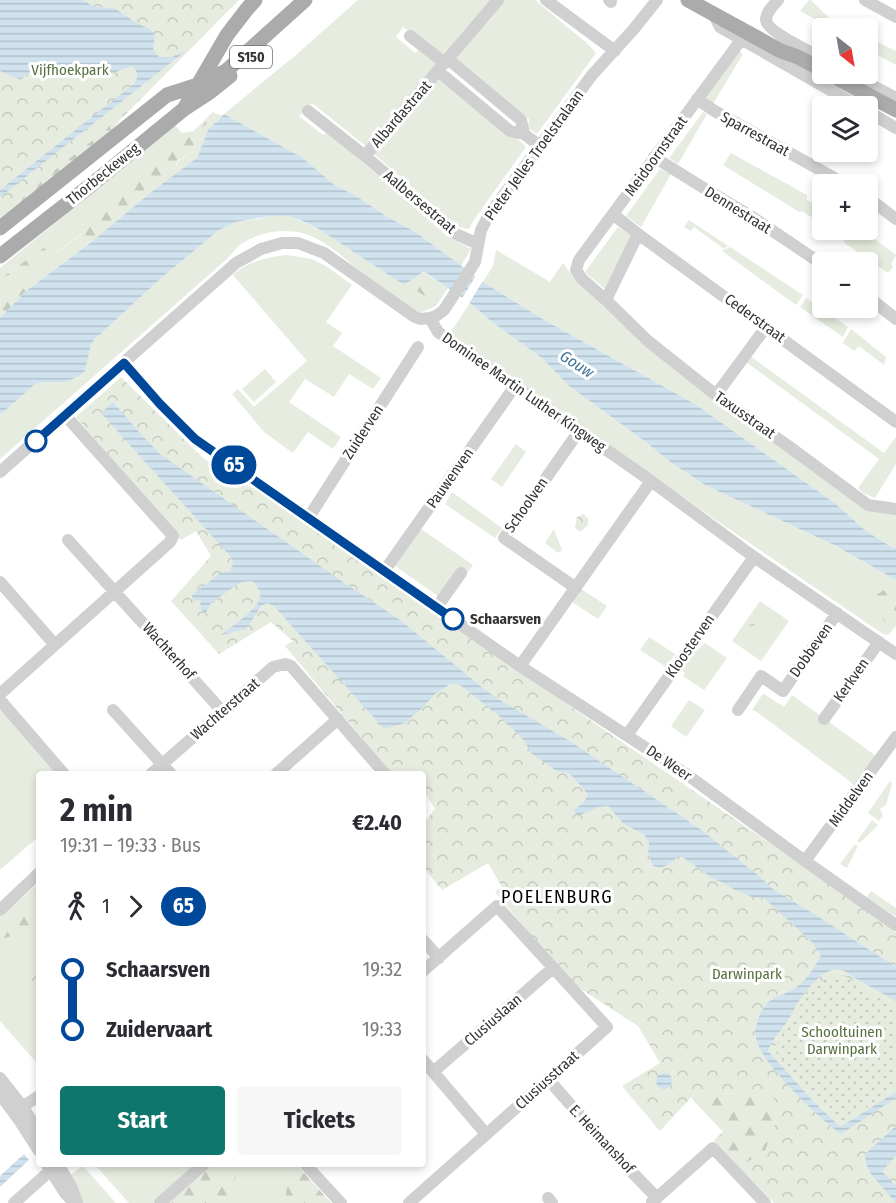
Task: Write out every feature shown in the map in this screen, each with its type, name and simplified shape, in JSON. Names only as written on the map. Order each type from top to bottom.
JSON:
[{"type":"main road","name":"Thorbeckeweg","points":[[0,256],[92,185],[184,109],[227,35],[255,0]]},
{"type":"main road","name":"Thorbeckeweg","points":[[0,228],[167,95],[198,85],[226,71],[305,0]]},
{"type":"main road","name":"S150","points":[[184,109],[234,73],[314,0]]},
{"type":"main road","points":[[688,0],[711,7],[770,33],[798,57]]},
{"type":"main road","points":[[711,7],[781,51],[812,65]]},
{"type":"main road","points":[[848,84],[896,110]]},
{"type":"street","name":"Albardastraat","points":[[308,111],[365,156],[498,0]]},
{"type":"street","points":[[546,0],[615,51]]},
{"type":"street","name":"Pieter Jelles Troelstralaan","points":[[430,318],[441,313],[475,262],[478,252],[477,244],[486,219],[592,75],[657,0]]},
{"type":"street","points":[[778,0],[767,12],[766,20],[770,33],[812,53]]},
{"type":"street","points":[[865,0],[896,17]]},
{"type":"street","points":[[711,7],[720,27],[840,96]]},
{"type":"street","points":[[410,36],[444,64],[521,120],[524,134],[540,146]]},
{"type":"street","name":"Meidoornstraat","points":[[606,300],[582,279],[576,270],[579,260],[741,40]]},
{"type":"street","points":[[870,84],[896,98]]},
{"type":"street","name":"Sparrestraat","points":[[697,99],[713,111],[827,174]]},
{"type":"street","points":[[878,117],[896,128]]},
{"type":"street","name":"Aalbersestraat","points":[[365,156],[456,234],[477,244]]},
{"type":"street","name":"Dennestraat","points":[[654,157],[749,215],[812,257]]},
{"type":"street","points":[[878,205],[896,219]]},
{"type":"street","name":"Cederstraat","points":[[614,215],[896,422]]},
{"type":"street","points":[[606,300],[638,234]]},
{"type":"street","name":"Dominee Martin Luther Kingweg","points":[[0,472],[236,264],[261,249],[282,243],[298,243],[324,253],[414,317],[430,318],[438,332],[651,481],[754,557],[879,642],[894,648]]},
{"type":"street","name":"Taxusstraat","points":[[606,300],[648,341],[716,395],[868,505],[896,509]]},
{"type":"street","points":[[878,305],[896,320]]},
{"type":"street","points":[[716,395],[766,327]]},
{"type":"street","name":"Zuiderven","points":[[309,517],[418,347]]},
{"type":"street","name":"De Weer","points":[[124,363],[195,439],[520,666],[686,774],[896,925]]},
{"type":"street","name":"Pauwenven","points":[[385,570],[515,386]]},
{"type":"street","points":[[0,694],[171,542],[173,536],[65,416]]},
{"type":"street","name":"Schoolven","points":[[576,588],[504,538],[579,430]]},
{"type":"street","points":[[520,666],[651,481]]},
{"type":"street","name":"Wachterhof","points":[[69,540],[223,712]]},
{"type":"street","name":"Kloosterven","points":[[627,735],[754,557]]},
{"type":"street","points":[[437,607],[461,573]]},
{"type":"street","points":[[0,582],[55,645]]},
{"type":"street","name":"Dobbeven","points":[[738,710],[761,676],[783,691],[837,613]]},
{"type":"street","name":"Kerkven","points":[[824,719],[879,642]]},
{"type":"street","name":"Wachterstraat","points":[[167,769],[223,712],[273,667],[285,664],[291,666],[338,719]]},
{"type":"street","points":[[0,700],[61,771]]},
{"type":"street","points":[[113,711],[167,769]]},
{"type":"street","points":[[279,771],[338,719],[383,771]]},
{"type":"street","name":"Middelven","points":[[805,861],[896,737]]},
{"type":"street","points":[[0,910],[36,876]]},
{"type":"street","points":[[426,968],[497,906],[553,968]]},
{"type":"street","points":[[426,944],[438,958]]},
{"type":"street","name":"Clusiusstraat","points":[[409,1203],[607,1027],[553,968]]},
{"type":"street","name":"Clusiuslaan","points":[[433,1072],[553,968]]},
{"type":"street","points":[[426,1064],[486,1134]]},
{"type":"street","points":[[0,1078],[36,1145]]},
{"type":"street","name":"E. Heimanshof","points":[[548,1079],[654,1200]]},
{"type":"street","points":[[0,1095],[36,1130]]},
{"type":"street","points":[[18,1110],[36,1098]]},
{"type":"street","points":[[654,1200],[713,1148],[765,1203]]},
{"type":"street","points":[[14,1203],[52,1167]]},
{"type":"street","points":[[54,1167],[72,1188],[75,1203]]},
{"type":"street","points":[[160,1203],[201,1167]]},
{"type":"street","points":[[308,1167],[341,1203]]},
{"type":"green space","name":"Vijfhoekpark","points":[[0,0],[239,0],[125,115],[0,213]]},
{"type":"green space","points":[[358,0],[492,0],[443,58],[403,27],[396,37],[415,53],[420,48],[439,64],[368,148],[312,103],[299,116],[323,135],[328,132],[447,236],[471,249],[461,266],[417,233],[333,184],[303,158],[224,114]]},
{"type":"green space","points":[[502,0],[535,0],[596,53],[537,134],[528,128],[529,119],[456,59],[457,54]]},
{"type":"green space","points":[[811,0],[829,18],[813,18],[800,11]]},
{"type":"green space","points":[[511,40],[528,44],[525,58],[508,53]]},
{"type":"green space","points":[[878,42],[896,51],[896,65],[878,55]]},
{"type":"green space","points":[[490,43],[500,52],[493,61],[483,52]]},
{"type":"green space","points":[[737,50],[743,54],[713,104],[707,99],[707,95]]},
{"type":"green space","points":[[437,78],[526,147],[469,229],[458,227],[374,154]]},
{"type":"green space","points":[[134,101],[106,139],[0,218],[0,197]]},
{"type":"green space","points":[[213,112],[216,114],[194,136],[195,151],[178,160],[175,168],[179,173],[150,193],[89,244],[81,234],[32,271],[4,276],[73,227],[85,224],[99,209],[118,197],[129,185],[158,164],[166,147],[182,133],[194,131]]},
{"type":"green space","points":[[703,112],[707,114],[678,164],[669,158]]},
{"type":"green space","points":[[216,114],[222,115],[208,131],[197,158],[179,173],[175,168],[179,160],[195,151],[194,136]]},
{"type":"green space","points":[[175,125],[182,133],[166,147],[159,164],[146,171],[118,197],[99,209],[85,224],[73,227],[5,275],[32,271],[82,234],[89,244],[26,291],[15,280],[0,285],[0,268]]},
{"type":"green space","points":[[731,153],[807,195],[807,200],[812,203],[812,218],[802,211],[799,212],[723,165]]},
{"type":"green space","points":[[660,169],[671,174],[641,227],[626,216]]},
{"type":"green space","points":[[288,216],[317,228],[404,285],[423,272],[448,288],[436,306],[420,313],[319,240],[290,231],[258,236],[238,246],[228,258],[0,459],[0,415],[34,384],[66,382],[79,376],[85,371],[94,340],[159,280],[219,230],[236,222]]},
{"type":"green space","points":[[689,220],[728,246],[724,249],[694,227],[691,231],[684,227]]},
{"type":"green space","points":[[618,227],[631,236],[605,289],[585,272]]},
{"type":"green space","points":[[844,240],[876,240],[896,255],[891,264],[893,267],[888,273],[878,266],[878,252],[858,252],[843,242]]},
{"type":"green space","points":[[730,247],[803,295],[796,305],[722,251]]},
{"type":"green space","points":[[496,250],[550,282],[563,263],[573,277],[623,323],[825,480],[896,513],[896,547],[893,548],[866,531],[836,504],[695,404],[546,321],[483,282],[493,266]]},
{"type":"green space","points":[[287,255],[312,259],[352,285],[326,322],[342,333],[333,346],[381,378],[373,389],[349,374],[334,397],[305,379],[289,402],[341,437],[333,449],[308,432],[293,453],[265,433],[232,394],[238,389],[254,407],[307,361],[233,275],[258,260]]},
{"type":"green space","points":[[423,276],[437,287],[432,301],[408,285]]},
{"type":"green space","points":[[15,280],[26,291],[0,318],[0,285]]},
{"type":"green space","points":[[806,298],[812,302],[812,315],[800,307]]},
{"type":"green space","points":[[470,303],[543,359],[569,386],[673,464],[705,485],[834,545],[896,580],[896,626],[888,635],[883,634],[707,514],[450,333]]},
{"type":"green space","points":[[816,318],[835,318],[848,327],[843,337]]},
{"type":"green space","points":[[851,329],[886,357],[884,365],[859,346],[854,351],[843,343]]},
{"type":"green space","points":[[750,356],[884,453],[896,437],[896,464],[875,498],[858,488],[879,459],[746,362]]},
{"type":"green space","points":[[265,369],[276,382],[254,402],[242,389]]},
{"type":"green space","name":"Darwinpark","points":[[121,377],[204,459],[302,518],[896,932],[896,1203],[774,1203],[739,1167],[765,1152],[780,1109],[773,1097],[697,1091],[660,1131],[622,1086],[660,1063],[638,1026],[570,982],[495,892],[502,887],[488,863],[442,890],[426,871],[426,820],[435,809],[426,794],[426,771],[389,771],[285,646],[293,641],[271,622],[219,654],[171,601],[211,556],[196,531],[181,540],[76,417]]},
{"type":"green space","points":[[516,444],[526,452],[502,487],[491,479]]},
{"type":"green space","points":[[452,492],[502,528],[495,538],[445,504]]},
{"type":"green space","points":[[583,514],[588,518],[588,525],[578,531],[575,527],[577,517]]},
{"type":"green space","points":[[421,529],[473,565],[467,574],[458,567],[438,596],[395,566]]},
{"type":"green space","points":[[554,529],[562,550],[558,553],[545,543]]},
{"type":"green space","points":[[887,588],[896,597],[896,624],[884,622],[875,596]]},
{"type":"green space","points":[[581,589],[607,606],[598,619],[572,602]]},
{"type":"green space","points":[[760,601],[789,621],[761,661],[732,641]]},
{"type":"green space","points":[[753,624],[759,627],[762,633],[759,639],[753,642],[747,639],[744,633],[747,627]]},
{"type":"green space","points":[[649,637],[675,654],[666,667],[640,650]]},
{"type":"green space","points":[[705,643],[727,658],[704,690],[683,676],[685,673],[681,670],[685,665],[682,662],[694,645],[699,649]]},
{"type":"green space","points":[[716,661],[723,662],[707,686],[702,680],[712,672]]},
{"type":"green space","points":[[764,694],[784,707],[792,695],[876,756],[856,786],[752,710]]},
{"type":"green space","points":[[689,700],[705,710],[686,737],[671,726]]},
{"type":"green space","points":[[0,709],[55,771],[36,771],[36,839],[0,870]]},
{"type":"green space","points":[[890,781],[892,784],[886,805],[880,809],[883,816],[879,821],[868,813]]},
{"type":"green space","points":[[872,820],[878,825],[860,843],[857,841]]},
{"type":"green space","points":[[855,844],[858,846],[847,868],[840,864]]},
{"type":"green space","points":[[36,886],[35,1061],[0,1021],[0,917]]},
{"type":"green space","points":[[871,891],[896,908],[896,916],[867,897]]},
{"type":"green space","points":[[36,892],[36,928],[0,938],[0,925]]},
{"type":"green space","points":[[18,968],[36,971],[36,992],[14,988]]},
{"type":"green space","name":"Schooltuinen Darwinpark","points":[[836,974],[845,976],[896,1009],[896,1090],[842,1122],[832,1114],[774,1048],[808,995],[816,986]]},
{"type":"green space","points":[[36,1015],[36,1039],[32,1037],[30,1023]]},
{"type":"green space","points":[[697,1091],[773,1097],[780,1109],[765,1152],[739,1167],[714,1140],[723,1132],[691,1098]]},
{"type":"green space","points":[[84,1167],[116,1203],[83,1203],[69,1176]]},
{"type":"green space","points":[[97,1167],[194,1167],[153,1203],[129,1203]]},
{"type":"green space","points":[[209,1167],[299,1167],[331,1203],[169,1203]]},
{"type":"green space","points":[[209,1167],[234,1167],[236,1203],[170,1203]]},
{"type":"green space","points":[[304,1173],[331,1203],[288,1203],[287,1188]]},
{"type":"water","points":[[0,0],[82,0],[93,6],[116,9],[136,23],[150,29],[155,35],[153,50],[159,57],[172,57],[187,50],[0,197],[0,190],[135,83],[137,76],[132,66],[101,76],[83,71],[66,73],[36,70],[21,80],[0,71]]},
{"type":"water","name":"Gouw","points":[[224,114],[303,158],[333,184],[417,233],[483,282],[546,321],[695,404],[836,504],[866,531],[893,548],[896,547],[896,580],[834,545],[705,485],[673,464],[569,386],[543,359],[470,303],[426,273],[423,272],[404,285],[317,228],[288,216],[236,222],[219,230],[159,280],[94,340],[85,371],[66,382],[35,384],[0,415],[0,318],[26,291],[197,158],[208,130]]},
{"type":"water","points":[[113,402],[160,454],[400,620],[484,689],[568,740],[700,829],[774,890],[896,967],[896,1001],[844,971],[836,969],[820,977],[795,1007],[768,1051],[840,1127],[896,1092],[896,1098],[841,1134],[819,1116],[779,1076],[760,1049],[756,1038],[757,1024],[764,1006],[797,987],[816,965],[821,955],[812,942],[764,898],[752,897],[715,880],[684,858],[679,856],[664,866],[653,866],[648,853],[649,843],[645,835],[624,824],[608,806],[599,807],[580,815],[575,813],[574,810],[584,802],[588,795],[582,787],[570,774],[555,770],[531,753],[523,739],[496,713],[460,685],[452,683],[435,694],[405,723],[384,729],[274,606],[267,603],[261,606],[246,629],[221,635],[244,618],[254,607],[260,598],[260,590],[252,581],[241,582],[211,603],[205,614],[201,609],[200,600],[193,601],[192,595],[220,573],[230,571],[232,558],[101,413]]},
{"type":"water","points":[[664,1073],[672,1081],[664,1089],[656,1081]]},
{"type":"water","points":[[896,1126],[896,1156],[882,1171],[896,1186],[896,1203],[871,1174],[866,1164],[865,1154]]},
{"type":"water","points":[[24,1154],[29,1160],[0,1187],[0,1176]]},
{"type":"pier","points":[[477,274],[484,279],[468,305],[461,300]]},
{"type":"bus line","name":"65","points":[[36,441],[124,363],[195,439],[453,619]]},
{"type":"place","name":"Schaarsven","points":[[453,619]]},
{"type":"district","name":"POELENBURG","points":[[557,897]]}]
